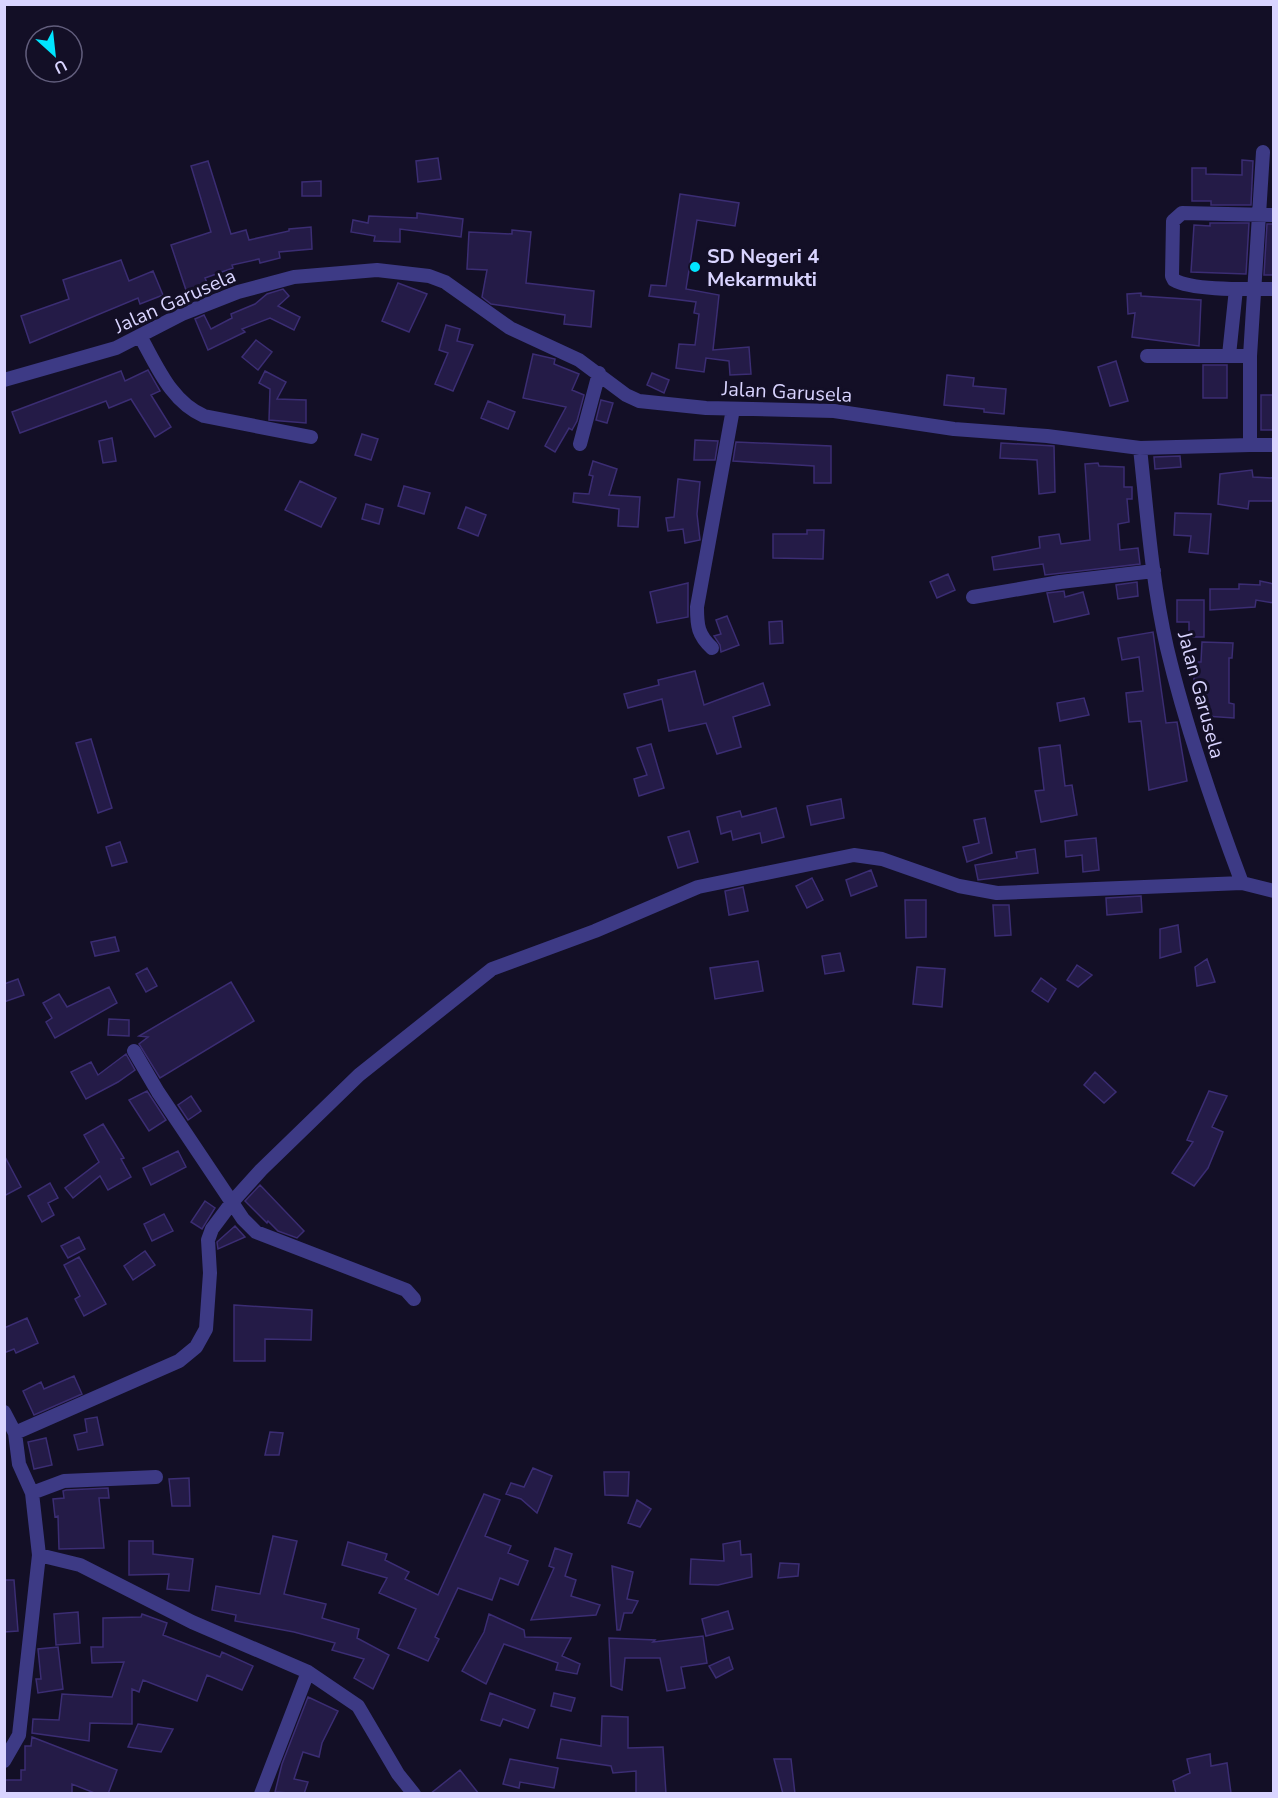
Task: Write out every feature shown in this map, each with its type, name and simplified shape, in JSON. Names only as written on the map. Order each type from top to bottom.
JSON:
[{"type":"street","points":[[1250,445],[1250,356],[1263,152]]},
{"type":"street","points":[[1274,215],[1182,213],[1173,221],[1174,280],[1236,289],[1274,289]]},
{"type":"street","name":"Jalan Garusela","points":[[4,380],[116,348],[182,314],[238,292],[294,277],[377,270],[429,276],[445,282],[510,328],[579,360],[626,395],[639,400],[732,409],[834,411],[954,429],[1047,436],[1140,448],[1154,571],[1167,647],[1203,777],[1242,883]]},
{"type":"street","points":[[1229,355],[1236,289]]},
{"type":"street","points":[[140,336],[180,402],[191,411],[204,416],[311,437]]},
{"type":"street","points":[[1147,356],[1250,356]]},
{"type":"street","points":[[580,444],[599,373]]},
{"type":"street","points":[[712,648],[701,638],[697,628],[698,607],[732,409]]},
{"type":"street","points":[[1140,448],[1274,445]]},
{"type":"street","points":[[972,597],[1060,582],[1154,571]]},
{"type":"street","points":[[15,1433],[180,1361],[196,1347],[206,1329],[210,1273],[208,1240],[212,1230],[233,1201],[261,1170],[359,1075],[492,969],[595,931],[698,887],[854,855],[882,859],[959,886],[997,893],[1242,883],[1274,891]]},
{"type":"street","points":[[134,1051],[158,1092],[243,1219],[256,1232],[406,1290],[414,1299]]},
{"type":"street","points":[[4,1412],[15,1433],[19,1464],[32,1492],[39,1556],[20,1736],[4,1761]]},
{"type":"street","points":[[32,1492],[64,1481],[156,1477]]},
{"type":"street","points":[[39,1556],[80,1565],[192,1622],[308,1672],[358,1706],[398,1774],[414,1794]]},
{"type":"street","points":[[261,1794],[308,1672]]},
{"type":"building","points":[[438,158],[441,179],[418,182],[416,161]]},
{"type":"building","points":[[1242,160],[1253,161],[1251,205],[1211,205],[1211,201],[1192,201],[1192,168],[1206,168],[1206,174],[1242,175]]},
{"type":"building","points":[[208,161],[231,234],[246,230],[249,240],[289,231],[289,229],[311,227],[312,249],[279,252],[280,258],[260,263],[259,259],[232,265],[233,268],[205,278],[208,285],[186,290],[171,245],[211,232],[191,166]]},
{"type":"building","points":[[321,181],[321,196],[302,196],[302,182]]},
{"type":"building","points":[[680,194],[739,203],[735,226],[697,220],[686,289],[719,295],[713,350],[749,347],[751,374],[730,375],[729,361],[706,358],[704,372],[676,368],[679,344],[695,345],[699,314],[694,313],[696,302],[649,296],[651,285],[666,286]]},
{"type":"building","points":[[417,213],[463,219],[461,237],[400,229],[400,242],[374,241],[375,236],[351,232],[353,220],[368,223],[369,216],[417,218]]},
{"type":"building","points":[[1210,223],[1249,223],[1246,274],[1191,272],[1194,225],[1210,226]]},
{"type":"building","points":[[1267,224],[1274,224],[1274,275],[1264,275]]},
{"type":"building","points":[[512,230],[531,232],[526,283],[594,291],[591,327],[564,324],[565,315],[491,304],[482,297],[487,270],[467,269],[469,232],[512,234]]},
{"type":"building","points":[[121,260],[129,281],[153,271],[163,295],[140,304],[138,298],[30,343],[21,316],[69,299],[63,280]]},
{"type":"building","points":[[398,283],[427,294],[409,332],[382,321]]},
{"type":"building","points":[[283,289],[289,296],[278,306],[300,317],[294,330],[270,318],[242,329],[245,332],[208,350],[195,319],[204,315],[211,329],[232,318],[231,314],[255,304],[267,294]]},
{"type":"building","points":[[1141,293],[1141,296],[1201,300],[1199,346],[1132,337],[1135,313],[1128,314],[1127,294]]},
{"type":"building","points":[[446,325],[460,329],[457,341],[473,345],[453,391],[435,384],[448,353],[439,350]]},
{"type":"building","points":[[256,340],[272,352],[258,370],[242,357]]},
{"type":"building","points":[[533,354],[555,359],[554,364],[579,374],[572,390],[584,395],[577,421],[572,430],[569,428],[555,452],[545,446],[566,407],[523,398]]},
{"type":"building","points":[[1116,361],[1128,401],[1110,406],[1098,367]]},
{"type":"building","points":[[1203,365],[1227,365],[1227,398],[1203,398]]},
{"type":"building","points":[[148,370],[160,391],[151,395],[171,427],[155,437],[131,399],[109,408],[106,401],[20,433],[12,412],[121,371],[125,381]]},
{"type":"building","points":[[265,371],[286,382],[277,399],[306,400],[306,423],[269,420],[270,389],[259,383]]},
{"type":"building","points":[[652,373],[669,380],[664,393],[647,385]]},
{"type":"building","points":[[947,375],[974,378],[973,386],[1006,389],[1004,414],[984,412],[984,409],[944,405]]},
{"type":"building","points":[[1261,395],[1274,395],[1274,430],[1261,430]]},
{"type":"building","points":[[601,400],[613,403],[607,423],[596,420]]},
{"type":"building","points":[[488,401],[515,412],[508,429],[481,418]]},
{"type":"building","points":[[362,434],[378,439],[371,460],[355,455]]},
{"type":"building","points":[[112,438],[116,461],[103,463],[99,441]]},
{"type":"building","points":[[695,440],[718,441],[715,460],[694,460]]},
{"type":"building","points":[[736,442],[831,446],[831,483],[814,483],[814,466],[733,461]]},
{"type":"building","points":[[1001,443],[1054,446],[1055,492],[1039,494],[1037,460],[1000,458]]},
{"type":"building","points":[[1180,456],[1181,467],[1155,469],[1154,457]]},
{"type":"building","points":[[593,461],[617,469],[609,495],[640,497],[638,527],[618,526],[619,509],[573,502],[574,493],[589,494],[593,476],[589,475]]},
{"type":"building","points":[[1098,463],[1099,466],[1124,467],[1124,487],[1132,487],[1132,499],[1127,499],[1129,522],[1118,524],[1120,550],[1138,548],[1140,564],[1045,575],[1043,564],[994,570],[992,557],[1040,548],[1039,537],[1059,534],[1061,544],[1090,540],[1085,464]]},
{"type":"building","points":[[1252,470],[1253,477],[1274,478],[1274,501],[1249,501],[1248,509],[1218,504],[1220,474]]},
{"type":"building","points":[[678,479],[700,482],[697,514],[700,540],[685,543],[683,529],[668,531],[666,518],[674,517]]},
{"type":"building","points":[[300,481],[336,498],[321,527],[285,510]]},
{"type":"building","points":[[404,486],[430,493],[424,514],[398,506]]},
{"type":"building","points":[[366,504],[383,509],[379,524],[362,519]]},
{"type":"building","points":[[466,507],[486,515],[478,536],[458,528]]},
{"type":"building","points":[[1175,513],[1211,514],[1208,554],[1189,552],[1191,536],[1174,535]]},
{"type":"building","points":[[807,530],[824,530],[823,559],[773,558],[773,534],[807,534]]},
{"type":"building","points":[[948,574],[955,590],[937,598],[930,582]]},
{"type":"building","points":[[1260,581],[1274,584],[1274,603],[1256,600],[1255,607],[1210,610],[1210,589],[1239,589],[1239,584],[1260,585]]},
{"type":"building","points":[[1137,582],[1138,596],[1118,599],[1116,585]]},
{"type":"building","points":[[688,583],[688,617],[657,623],[650,592]]},
{"type":"building","points":[[1064,591],[1065,597],[1083,592],[1089,614],[1054,622],[1047,593]]},
{"type":"building","points":[[1177,600],[1204,600],[1204,637],[1189,637],[1189,622],[1177,622]]},
{"type":"building","points":[[727,616],[739,645],[721,652],[720,645],[714,636],[721,634],[716,620]]},
{"type":"building","points":[[782,621],[783,643],[770,644],[769,622]]},
{"type":"building","points":[[1153,632],[1166,723],[1177,722],[1187,781],[1149,790],[1141,721],[1129,722],[1126,693],[1143,691],[1139,657],[1122,660],[1118,638]]},
{"type":"building","points":[[1202,642],[1233,643],[1232,658],[1229,658],[1229,703],[1234,704],[1234,718],[1205,716],[1206,690],[1194,690],[1194,662],[1201,662]]},
{"type":"building","points":[[695,671],[704,705],[763,683],[770,705],[733,717],[741,747],[717,754],[706,723],[669,731],[662,699],[628,708],[624,694],[659,685],[658,680]]},
{"type":"building","points":[[1084,698],[1089,715],[1060,721],[1057,703]]},
{"type":"building","points":[[91,739],[112,808],[98,813],[76,743]]},
{"type":"building","points":[[651,744],[664,788],[639,796],[634,779],[647,775],[637,748]]},
{"type":"building","points":[[1060,745],[1065,786],[1072,785],[1077,815],[1041,822],[1035,791],[1044,790],[1039,748]]},
{"type":"building","points":[[841,799],[844,818],[811,825],[807,806]]},
{"type":"building","points":[[776,808],[784,837],[762,843],[760,833],[733,840],[731,831],[721,834],[717,817],[740,811],[742,817]]},
{"type":"building","points":[[985,818],[992,853],[967,862],[963,847],[979,843],[974,820]]},
{"type":"building","points":[[689,831],[698,862],[678,868],[668,837]]},
{"type":"building","points":[[1096,838],[1099,870],[1083,872],[1082,855],[1066,857],[1065,841]]},
{"type":"building","points":[[120,842],[127,862],[112,866],[106,847]]},
{"type":"building","points":[[1035,849],[1038,873],[978,880],[975,865],[1017,858],[1016,852]]},
{"type":"building","points":[[871,870],[877,886],[851,896],[846,880]]},
{"type":"building","points":[[812,878],[823,900],[807,908],[796,886]]},
{"type":"building","points":[[743,887],[748,911],[729,915],[725,891]]},
{"type":"building","points":[[1141,896],[1142,912],[1107,915],[1106,898]]},
{"type":"building","points":[[905,900],[926,900],[926,937],[906,938]]},
{"type":"building","points":[[993,905],[1009,905],[1011,935],[995,936]]},
{"type":"building","points":[[1178,925],[1181,952],[1160,958],[1160,929]]},
{"type":"building","points":[[115,937],[119,951],[95,956],[91,942]]},
{"type":"building","points":[[840,953],[844,971],[825,974],[822,956]]},
{"type":"building","points":[[1207,959],[1215,982],[1197,986],[1195,967]]},
{"type":"building","points":[[758,961],[763,991],[715,999],[710,968]]},
{"type":"building","points":[[1077,965],[1092,975],[1078,987],[1067,980]]},
{"type":"building","points":[[917,967],[945,969],[942,1007],[913,1004]]},
{"type":"building","points":[[147,968],[157,986],[146,992],[136,974]]},
{"type":"building","points":[[1041,978],[1056,989],[1048,1002],[1032,991]]},
{"type":"building","points":[[18,979],[24,995],[4,1002],[4,984]]},
{"type":"building","points":[[231,982],[254,1021],[160,1078],[139,1044],[148,1037],[139,1036]]},
{"type":"building","points":[[109,987],[117,1003],[55,1038],[46,1022],[52,1018],[43,1003],[59,994],[67,1007]]},
{"type":"building","points":[[109,1019],[129,1020],[129,1036],[108,1035]]},
{"type":"building","points":[[126,1054],[135,1070],[86,1099],[71,1072],[91,1062],[98,1075]]},
{"type":"building","points":[[1095,1072],[1116,1092],[1104,1103],[1084,1085]]},
{"type":"building","points":[[147,1091],[166,1120],[149,1131],[129,1100]]},
{"type":"building","points":[[1209,1091],[1227,1096],[1212,1127],[1223,1132],[1208,1168],[1194,1186],[1172,1173],[1193,1142],[1187,1140]]},
{"type":"building","points":[[191,1096],[201,1111],[188,1120],[178,1105]]},
{"type":"building","points":[[103,1124],[124,1158],[121,1159],[131,1177],[108,1190],[100,1176],[73,1198],[65,1188],[99,1162],[84,1135]]},
{"type":"building","points":[[178,1151],[186,1167],[151,1185],[143,1168]]},
{"type":"building","points":[[4,1155],[21,1187],[4,1196]]},
{"type":"building","points":[[50,1183],[58,1198],[48,1203],[54,1215],[42,1222],[28,1196]]},
{"type":"building","points":[[260,1185],[304,1231],[297,1238],[278,1231],[245,1201]]},
{"type":"building","points":[[205,1201],[215,1208],[202,1229],[191,1222]]},
{"type":"building","points":[[164,1214],[173,1231],[152,1241],[144,1224]]},
{"type":"building","points":[[235,1226],[245,1237],[218,1249],[217,1242]]},
{"type":"building","points":[[79,1237],[85,1249],[68,1258],[61,1246]]},
{"type":"building","points":[[145,1251],[155,1265],[133,1280],[124,1266]]},
{"type":"building","points":[[79,1257],[106,1304],[84,1316],[75,1299],[80,1296],[64,1265]]},
{"type":"building","points":[[234,1305],[312,1310],[311,1340],[265,1339],[265,1361],[234,1361]]},
{"type":"building","points":[[27,1318],[38,1343],[16,1353],[14,1349],[4,1353],[4,1328]]},
{"type":"building","points":[[74,1376],[82,1394],[34,1415],[23,1391],[41,1382],[44,1389]]},
{"type":"building","points":[[97,1417],[103,1445],[78,1450],[74,1435],[87,1432],[85,1419]]},
{"type":"building","points":[[270,1432],[283,1433],[279,1455],[265,1455]]},
{"type":"building","points":[[46,1438],[52,1465],[34,1469],[28,1442]]},
{"type":"building","points":[[533,1468],[552,1476],[537,1513],[521,1499],[506,1494],[511,1483],[524,1487]]},
{"type":"building","points":[[604,1472],[629,1472],[628,1496],[605,1495]]},
{"type":"building","points":[[189,1478],[190,1506],[172,1506],[169,1479]]},
{"type":"building","points":[[108,1488],[109,1498],[99,1498],[104,1548],[59,1549],[58,1516],[55,1517],[53,1499],[64,1498],[63,1491],[66,1490]]},
{"type":"building","points":[[484,1494],[500,1500],[485,1536],[511,1546],[508,1553],[528,1561],[518,1585],[500,1578],[492,1600],[458,1588],[435,1637],[439,1639],[428,1661],[398,1648],[416,1609],[379,1593],[387,1578],[342,1565],[348,1542],[387,1554],[385,1560],[409,1572],[405,1579],[438,1595]]},
{"type":"building","points":[[637,1500],[651,1509],[640,1527],[628,1523]]},
{"type":"building","points":[[273,1536],[297,1541],[284,1594],[326,1604],[322,1618],[359,1629],[357,1638],[389,1655],[373,1689],[354,1678],[364,1659],[332,1650],[335,1643],[294,1632],[235,1621],[236,1615],[212,1610],[216,1586],[260,1594]]},
{"type":"building","points":[[129,1541],[153,1541],[153,1554],[193,1559],[189,1591],[167,1589],[169,1574],[129,1575]]},
{"type":"building","points":[[740,1541],[741,1555],[751,1554],[752,1577],[718,1585],[690,1584],[691,1559],[724,1561],[723,1544]]},
{"type":"building","points":[[555,1548],[572,1554],[565,1576],[576,1580],[571,1596],[600,1605],[596,1615],[531,1620],[554,1568],[549,1566]]},
{"type":"building","points":[[780,1563],[799,1564],[798,1576],[778,1578]]},
{"type":"building","points":[[612,1566],[633,1572],[627,1599],[638,1601],[632,1613],[624,1613],[620,1630],[617,1630]]},
{"type":"building","points":[[4,1580],[14,1580],[18,1631],[4,1632]]},
{"type":"building","points":[[728,1611],[733,1629],[706,1636],[702,1619]]},
{"type":"building","points":[[78,1612],[80,1643],[56,1645],[54,1614]]},
{"type":"building","points":[[142,1614],[167,1623],[163,1635],[220,1657],[222,1652],[253,1666],[242,1690],[207,1675],[197,1701],[143,1680],[139,1692],[132,1689],[132,1724],[90,1723],[89,1741],[32,1733],[33,1719],[59,1720],[62,1694],[112,1697],[124,1662],[92,1663],[91,1647],[103,1647],[103,1618],[141,1617]]},
{"type":"building","points":[[489,1614],[524,1630],[525,1637],[571,1638],[562,1656],[580,1664],[577,1674],[556,1670],[558,1663],[504,1644],[486,1684],[462,1671],[484,1632]]},
{"type":"building","points":[[703,1636],[707,1663],[681,1667],[685,1688],[667,1691],[660,1658],[625,1658],[622,1690],[611,1686],[609,1638],[655,1640],[653,1642]]},
{"type":"building","points":[[58,1647],[63,1689],[38,1693],[36,1679],[41,1679],[38,1649]]},
{"type":"building","points":[[729,1657],[733,1669],[716,1678],[709,1666]]},
{"type":"building","points":[[490,1693],[535,1710],[528,1728],[503,1719],[500,1726],[481,1720]]},
{"type":"building","points":[[554,1693],[575,1698],[571,1711],[551,1706]]},
{"type":"building","points":[[308,1697],[338,1711],[322,1743],[319,1757],[303,1752],[294,1779],[308,1782],[304,1794],[275,1792],[282,1764]]},
{"type":"building","points":[[602,1716],[628,1717],[628,1748],[663,1747],[666,1794],[636,1794],[636,1771],[613,1773],[611,1766],[557,1758],[561,1739],[601,1746]]},
{"type":"building","points":[[138,1724],[173,1729],[161,1752],[128,1747]]},
{"type":"building","points":[[32,1737],[117,1770],[108,1794],[97,1794],[72,1784],[72,1794],[5,1793],[5,1780],[21,1780],[21,1770],[25,1770],[25,1746],[31,1746]]},
{"type":"building","points":[[1210,1754],[1211,1766],[1227,1763],[1231,1793],[1176,1794],[1173,1781],[1190,1773],[1187,1759]]},
{"type":"building","points":[[510,1759],[558,1768],[554,1788],[520,1782],[519,1788],[503,1784]]},
{"type":"building","points":[[774,1759],[791,1759],[795,1794],[783,1794]]},
{"type":"building","points":[[460,1770],[479,1794],[430,1794]]},
{"type":"place","name":"SD Negeri 4 Mekarmukti","points":[[695,267]]}]
